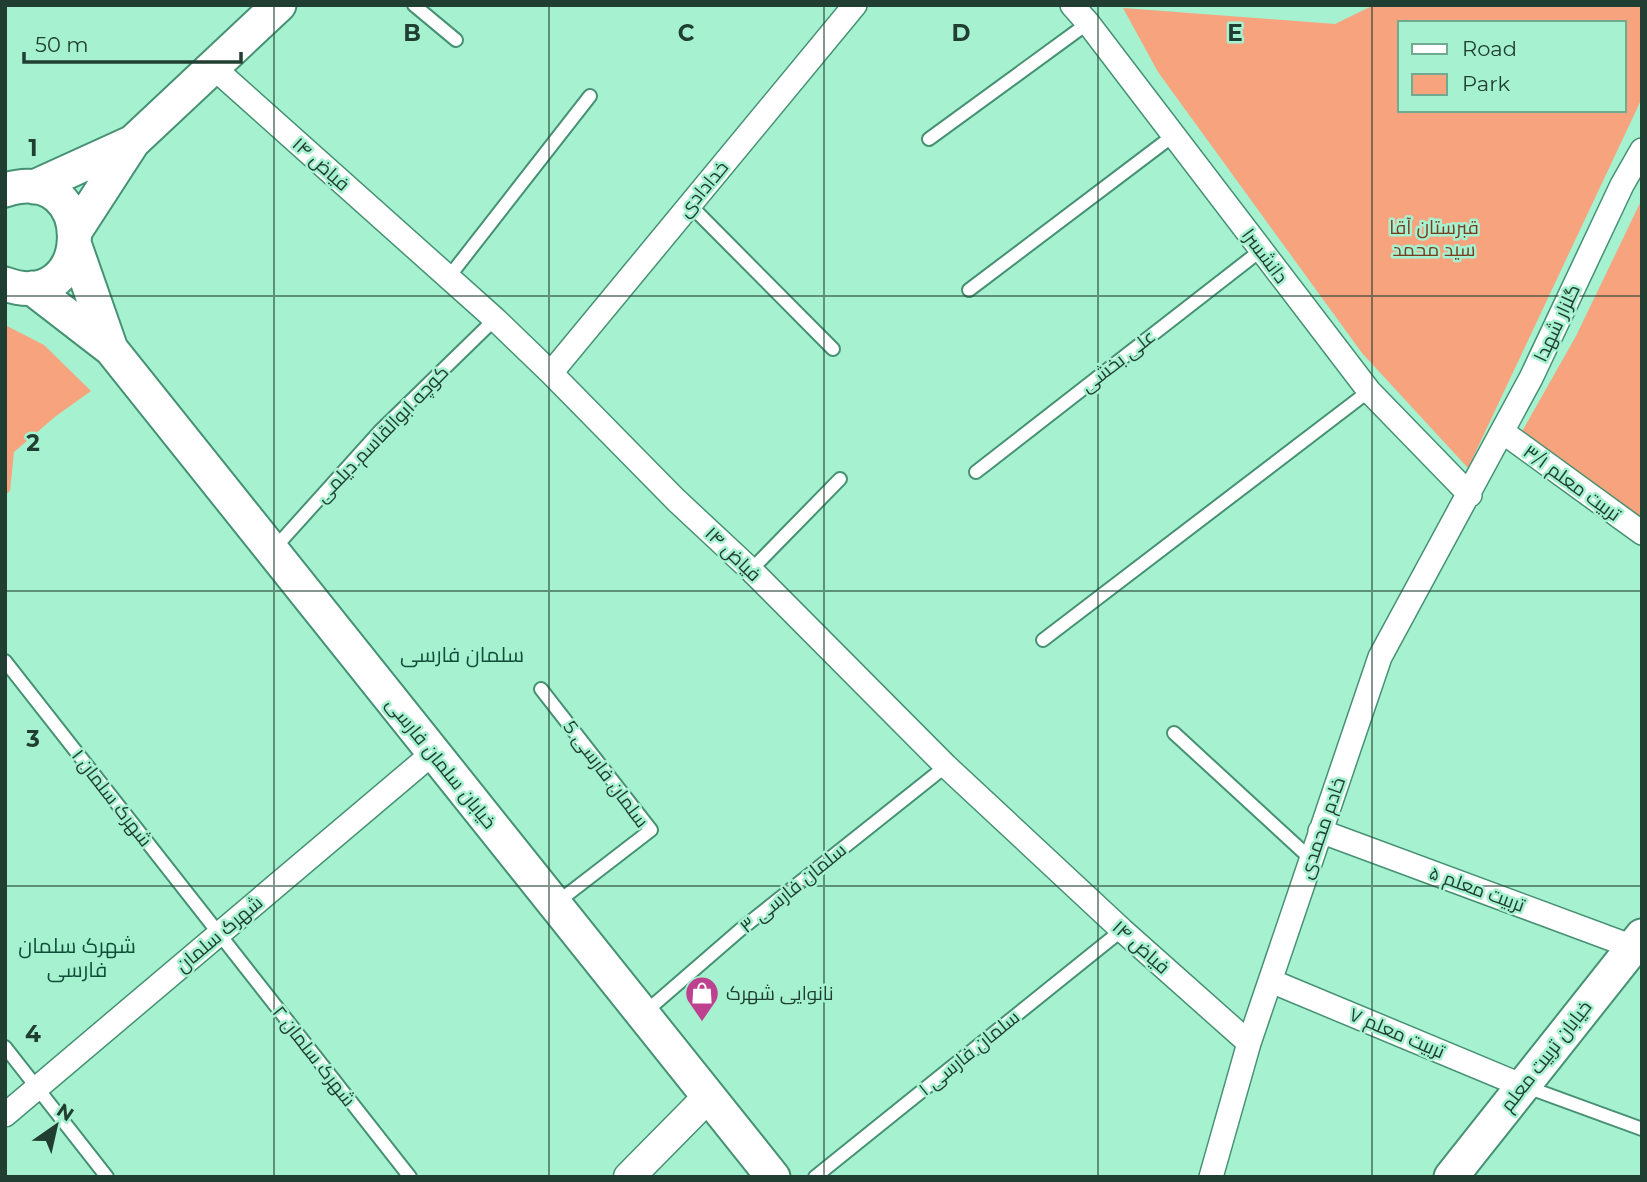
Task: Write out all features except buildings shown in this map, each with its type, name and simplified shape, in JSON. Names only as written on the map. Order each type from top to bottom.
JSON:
[{"type":"main road","points":[[15,288],[47,284],[61,274],[70,262],[76,238],[133,142],[279,5]]},
{"type":"main road","points":[[15,185],[133,142]]},
{"type":"main road","points":[[15,185],[49,192],[62,202],[71,215],[111,349]]},
{"type":"main road","points":[[15,288],[111,349]]},
{"type":"main road","name":"خیابان سلمان فارسی","points":[[111,349],[773,1177]]},
{"type":"main road","name":"خیابان تربیت معلم","points":[[1451,1177],[1639,944]]},
{"type":"street","name":"خدادادی","points":[[551,373],[855,5]]},
{"type":"street","name":"دانشسرا","points":[[1072,5],[1368,391],[1470,495]]},
{"type":"street","name":"فیاض ۱۴","points":[[213,67],[495,319],[946,766],[1122,930],[1249,1043]]},
{"type":"street","name":"گلزار شهدا","points":[[1470,495],[1531,378],[1622,185],[1642,150]]},
{"type":"street","name":"تربیت معلم ۳/۱","points":[[1503,432],[1642,533]]},
{"type":"street","name":"خادم محمدی","points":[[1211,1177],[1249,1043],[1380,657],[1470,495]]},
{"type":"street","name":"شهرک سلمان","points":[[5,1115],[433,753]]},
{"type":"street","name":"تربیت معلم ۵","points":[[1320,831],[1639,944]]},
{"type":"street","name":"تربیت معلم ۷","points":[[1270,981],[1523,1086]]},
{"type":"street","points":[[632,1175],[709,1096]]},
{"type":"lane","points":[[414,5],[456,40]]},
{"type":"lane","points":[[929,139],[1088,23]]},
{"type":"lane","points":[[448,278],[590,96]]},
{"type":"lane","points":[[969,290],[1174,135]]},
{"type":"lane","points":[[690,205],[833,349]]},
{"type":"lane","name":"علی بخشی","points":[[976,472],[1261,251]]},
{"type":"lane","name":"کوچه ابوالقاسم دیلمی","points":[[272,551],[380,431],[495,319]]},
{"type":"lane","points":[[1044,640],[1368,391]]},
{"type":"lane","points":[[751,570],[840,478]]},
{"type":"lane","name":"شهرک سلمان ۱","points":[[5,662],[219,934]]},
{"type":"lane","name":"سلمان فارسی 5","points":[[541,689],[651,830],[554,904]]},
{"type":"lane","points":[[1174,733],[1311,859]]},
{"type":"lane","name":"سلمان فارسی ۳","points":[[642,1014],[740,930],[946,766]]},
{"type":"lane","name":"سلمان فارسی ۱","points":[[815,1177],[1122,930]]},
{"type":"lane","name":"شهرک سلمان ۲","points":[[219,934],[410,1177]]},
{"type":"lane","points":[[5,1047],[107,1177]]},
{"type":"lane","points":[[1523,1086],[1642,1129]]},
{"type":"green space","name":"قبرستان آقا سید محمد","points":[[1374,5],[1642,5],[1642,98],[1468,468],[1362,353],[1158,72],[1123,8],[1335,24]]},
{"type":"green space","points":[[1642,199],[1642,523],[1520,435],[1576,336]]},
{"type":"green space","points":[[5,325],[44,345],[91,391],[56,416],[14,452],[10,491],[5,495]]},
{"type":"place","name":"نانوایی شهرک","points":[[702,1023]]},
{"type":"district","name":"سلمان فارسی","points":[[462,654]]},
{"type":"district","name":"شهرک سلمان فارسی","points":[[77,957]]}]
